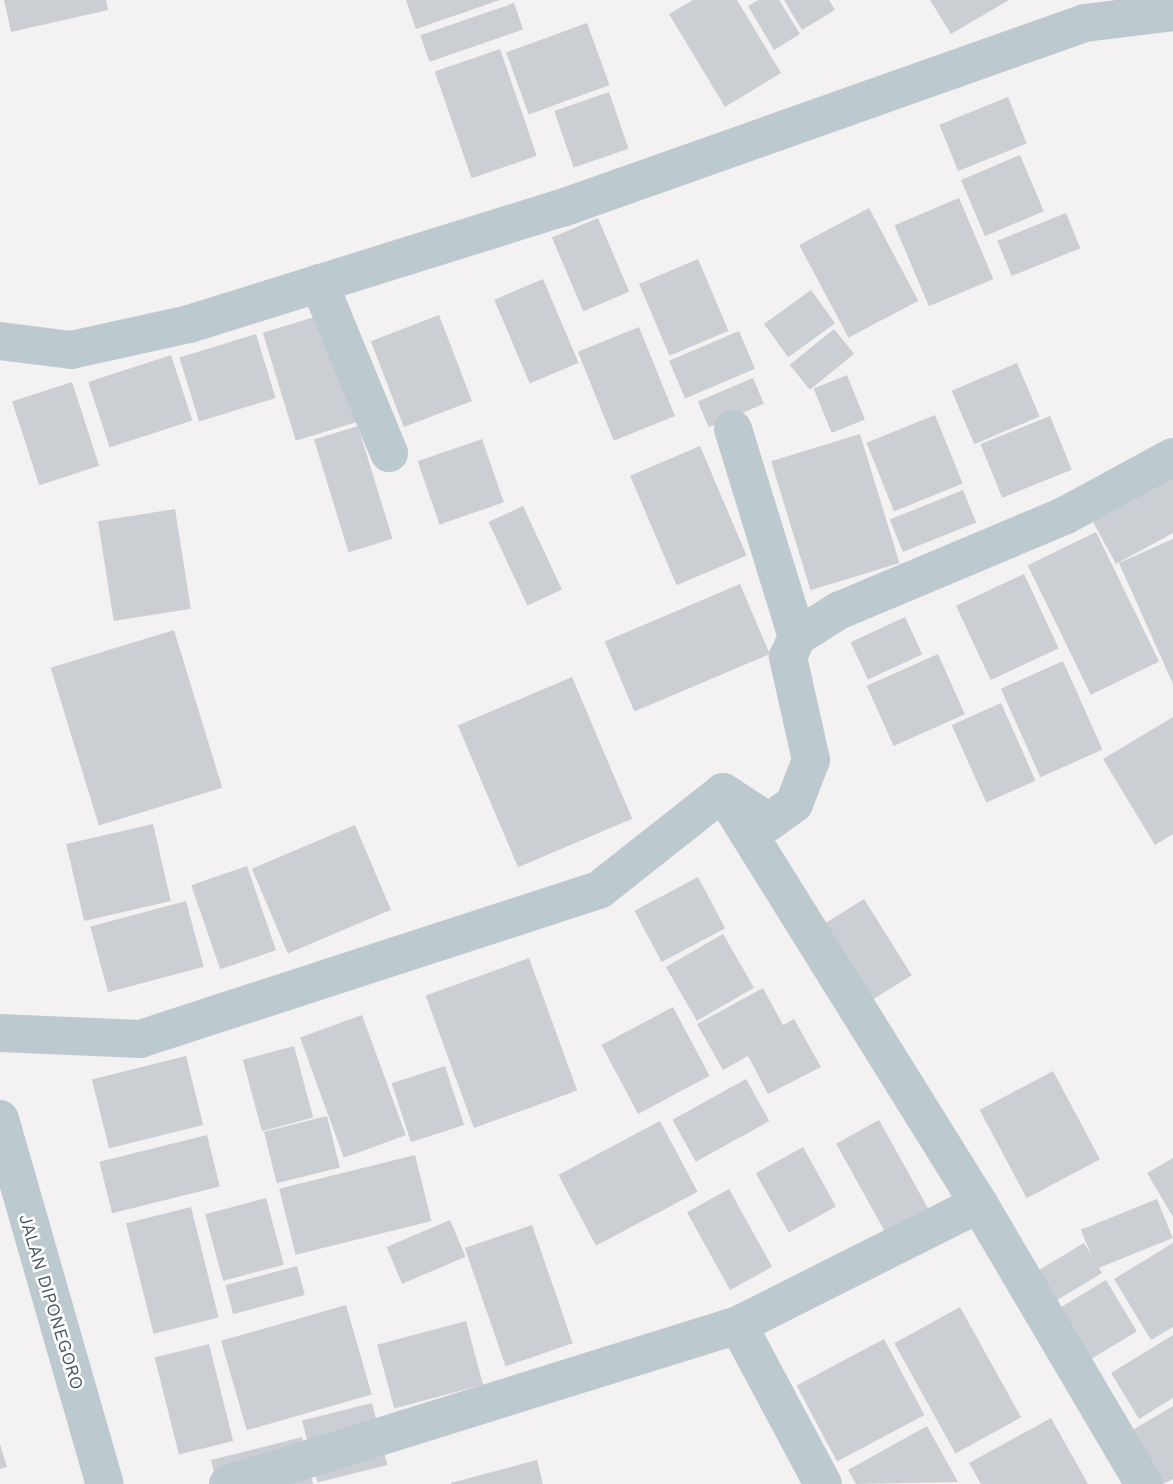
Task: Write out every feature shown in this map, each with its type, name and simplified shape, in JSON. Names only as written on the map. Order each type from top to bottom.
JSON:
[{"type":"street","points":[[0,341],[71,350],[189,324],[588,200],[1079,12],[1173,12]]},
{"type":"street","points":[[319,283],[389,453]]},
{"type":"street","points":[[733,429],[797,637]]},
{"type":"street","points":[[723,792],[769,822],[794,804],[806,782],[811,760],[788,657],[797,637],[838,611],[1066,515],[1173,457]]},
{"type":"street","points":[[0,1033],[140,1039],[425,951],[599,890],[723,792]]},
{"type":"street","points":[[723,792],[979,1204],[1144,1484]]},
{"type":"street","name":"JALAN DIPONEGORO","points":[[2,1140],[105,1484]]},
{"type":"street","points":[[228,1484],[738,1325],[979,1204]]},
{"type":"street","points":[[738,1325],[823,1484]]},
{"type":"building","points":[[4,0],[106,0],[108,10],[11,32]]},
{"type":"building","points":[[406,0],[500,0],[416,29]]},
{"type":"building","points":[[693,0],[737,0],[781,73],[725,107],[669,14]]},
{"type":"building","points":[[758,0],[779,0],[800,34],[774,50],[748,6]]},
{"type":"building","points":[[784,0],[829,0],[835,10],[802,30]]},
{"type":"building","points":[[930,0],[1009,0],[951,34]]},
{"type":"building","points":[[514,3],[523,29],[430,62],[420,35]]},
{"type":"building","points":[[587,23],[610,85],[529,114],[506,52]]},
{"type":"building","points":[[500,49],[537,156],[472,178],[435,71]]},
{"type":"building","points":[[609,92],[629,149],[574,168],[554,111]]},
{"type":"building","points":[[1008,97],[1027,143],[958,171],[939,125]]},
{"type":"building","points":[[1020,155],[1044,211],[985,236],[961,180]]},
{"type":"building","points":[[959,198],[993,279],[929,306],[895,225]]},
{"type":"building","points":[[869,208],[918,301],[849,338],[799,245]]},
{"type":"building","points":[[1066,213],[1080,248],[1012,276],[997,241]]},
{"type":"building","points":[[598,218],[629,292],[583,311],[552,238]]},
{"type":"building","points":[[698,259],[728,331],[670,356],[639,284]]},
{"type":"building","points":[[543,279],[579,363],[530,383],[494,300]]},
{"type":"building","points":[[811,290],[835,323],[788,357],[764,324]]},
{"type":"building","points":[[324,314],[357,422],[296,441],[263,333]]},
{"type":"building","points":[[439,315],[472,401],[404,427],[371,341]]},
{"type":"building","points":[[639,327],[675,416],[614,441],[578,352]]},
{"type":"building","points":[[834,329],[854,354],[810,390],[790,365]]},
{"type":"building","points":[[739,331],[755,369],[685,398],[669,361]]},
{"type":"building","points":[[256,334],[276,398],[199,421],[179,357]]},
{"type":"building","points":[[171,355],[192,421],[110,448],[88,382]]},
{"type":"building","points":[[1017,363],[1040,416],[974,444],[952,391]]},
{"type":"building","points":[[847,375],[865,420],[832,433],[814,388]]},
{"type":"building","points":[[753,378],[764,404],[709,427],[698,401]]},
{"type":"building","points":[[72,382],[99,466],[39,485],[12,401]]},
{"type":"building","points":[[935,415],[963,484],[894,511],[866,443]]},
{"type":"building","points":[[1050,416],[1072,470],[1002,498],[980,444]]},
{"type":"building","points":[[358,426],[392,539],[349,552],[314,439]]},
{"type":"building","points":[[860,434],[899,563],[811,590],[771,461]]},
{"type":"building","points":[[482,439],[504,502],[440,524],[418,461]]},
{"type":"building","points":[[700,446],[746,556],[677,585],[630,476]]},
{"type":"building","points":[[1173,465],[1173,533],[1116,564],[1087,511]]},
{"type":"building","points":[[963,490],[976,522],[903,552],[890,520]]},
{"type":"building","points":[[523,506],[562,589],[527,605],[489,522]]},
{"type":"building","points":[[175,509],[191,609],[114,621],[98,521]]},
{"type":"building","points":[[1096,532],[1159,661],[1091,695],[1028,565]]},
{"type":"building","points":[[1173,539],[1173,684],[1119,563]]},
{"type":"building","points":[[1024,574],[1059,648],[991,680],[956,606]]},
{"type":"building","points":[[740,584],[770,654],[634,711],[605,641]]},
{"type":"building","points":[[905,617],[922,654],[868,680],[851,642]]},
{"type":"building","points":[[174,630],[222,788],[99,826],[51,668]]},
{"type":"building","points":[[938,654],[965,714],[894,746],[867,686]]},
{"type":"building","points":[[1063,661],[1102,750],[1040,777],[1001,689]]},
{"type":"building","points":[[572,677],[632,819],[518,867],[458,725]]},
{"type":"building","points":[[1001,703],[1036,781],[986,803],[952,725]]},
{"type":"building","points":[[1173,717],[1173,834],[1155,845],[1103,759]]},
{"type":"building","points":[[153,824],[171,901],[84,921],[66,844]]},
{"type":"building","points":[[355,825],[391,910],[288,953],[252,869]]},
{"type":"building","points":[[247,866],[276,950],[220,969],[191,885]]},
{"type":"building","points":[[698,877],[725,928],[662,962],[634,911]]},
{"type":"building","points":[[864,899],[912,975],[868,1002],[821,926]]},
{"type":"building","points":[[186,901],[204,967],[108,992],[90,927]]},
{"type":"building","points":[[723,934],[754,988],[697,1021],[666,967]]},
{"type":"building","points":[[529,958],[577,1090],[474,1128],[426,996]]},
{"type":"building","points":[[763,988],[783,1025],[794,1019],[821,1067],[768,1094],[748,1056],[723,1070],[697,1024]]},
{"type":"building","points":[[673,1007],[710,1076],[638,1114],[601,1045]]},
{"type":"building","points":[[362,1015],[406,1135],[344,1158],[300,1038]]},
{"type":"building","points":[[294,1046],[313,1117],[262,1131],[243,1060]]},
{"type":"building","points":[[186,1056],[203,1125],[109,1148],[92,1079]]},
{"type":"building","points":[[445,1066],[464,1125],[411,1142],[392,1083]]},
{"type":"building","points":[[1053,1071],[1100,1159],[1027,1198],[980,1110]]},
{"type":"building","points":[[746,1079],[769,1121],[696,1162],[673,1120]]},
{"type":"building","points":[[327,1116],[340,1167],[277,1183],[264,1132]]},
{"type":"building","points":[[879,1120],[931,1214],[888,1237],[836,1144]]},
{"type":"building","points":[[660,1121],[698,1192],[596,1246],[558,1175]]},
{"type":"building","points":[[207,1135],[220,1186],[112,1213],[99,1162]]},
{"type":"building","points":[[803,1147],[836,1206],[789,1233],[756,1173]]},
{"type":"building","points":[[415,1155],[431,1221],[296,1255],[279,1189]]},
{"type":"building","points":[[1173,1158],[1173,1217],[1147,1173]]},
{"type":"building","points":[[729,1189],[772,1267],[730,1290],[687,1212]]},
{"type":"building","points":[[266,1198],[284,1265],[223,1281],[205,1214]]},
{"type":"building","points":[[1157,1199],[1173,1238],[1097,1269],[1081,1230]]},
{"type":"building","points":[[191,1207],[219,1318],[154,1334],[126,1223]]},
{"type":"building","points":[[450,1220],[466,1257],[402,1284],[386,1247]]},
{"type":"building","points":[[532,1225],[573,1343],[506,1366],[465,1248]]},
{"type":"building","points":[[1084,1243],[1102,1273],[1050,1304],[1032,1274]]},
{"type":"building","points":[[1173,1243],[1173,1327],[1151,1340],[1114,1279]]},
{"type":"building","points":[[297,1266],[305,1295],[233,1314],[226,1285]]},
{"type":"building","points":[[1106,1280],[1137,1331],[1085,1362],[1055,1311]]},
{"type":"building","points":[[346,1305],[372,1394],[247,1430],[221,1341]]},
{"type":"building","points":[[960,1307],[1021,1417],[955,1454],[894,1343]]},
{"type":"building","points":[[466,1321],[483,1385],[394,1409],[377,1345]]},
{"type":"building","points":[[1173,1335],[1173,1398],[1139,1419],[1111,1373]]},
{"type":"building","points":[[884,1339],[924,1415],[837,1461],[797,1385]]},
{"type":"building","points":[[209,1344],[233,1441],[179,1455],[155,1358]]},
{"type":"building","points":[[372,1403],[387,1465],[318,1483],[302,1420]]},
{"type":"building","points":[[1173,1406],[1173,1479],[1163,1484],[1131,1431]]},
{"type":"building","points":[[1051,1418],[1088,1484],[981,1484],[969,1463]]},
{"type":"building","points":[[927,1426],[958,1482],[856,1484],[848,1470]]},
{"type":"building","points":[[302,1437],[313,1484],[217,1484],[211,1460]]},
{"type":"building","points":[[0,1444],[7,1467],[0,1469]]},
{"type":"building","points":[[537,1460],[543,1484],[451,1484],[451,1483]]}]
